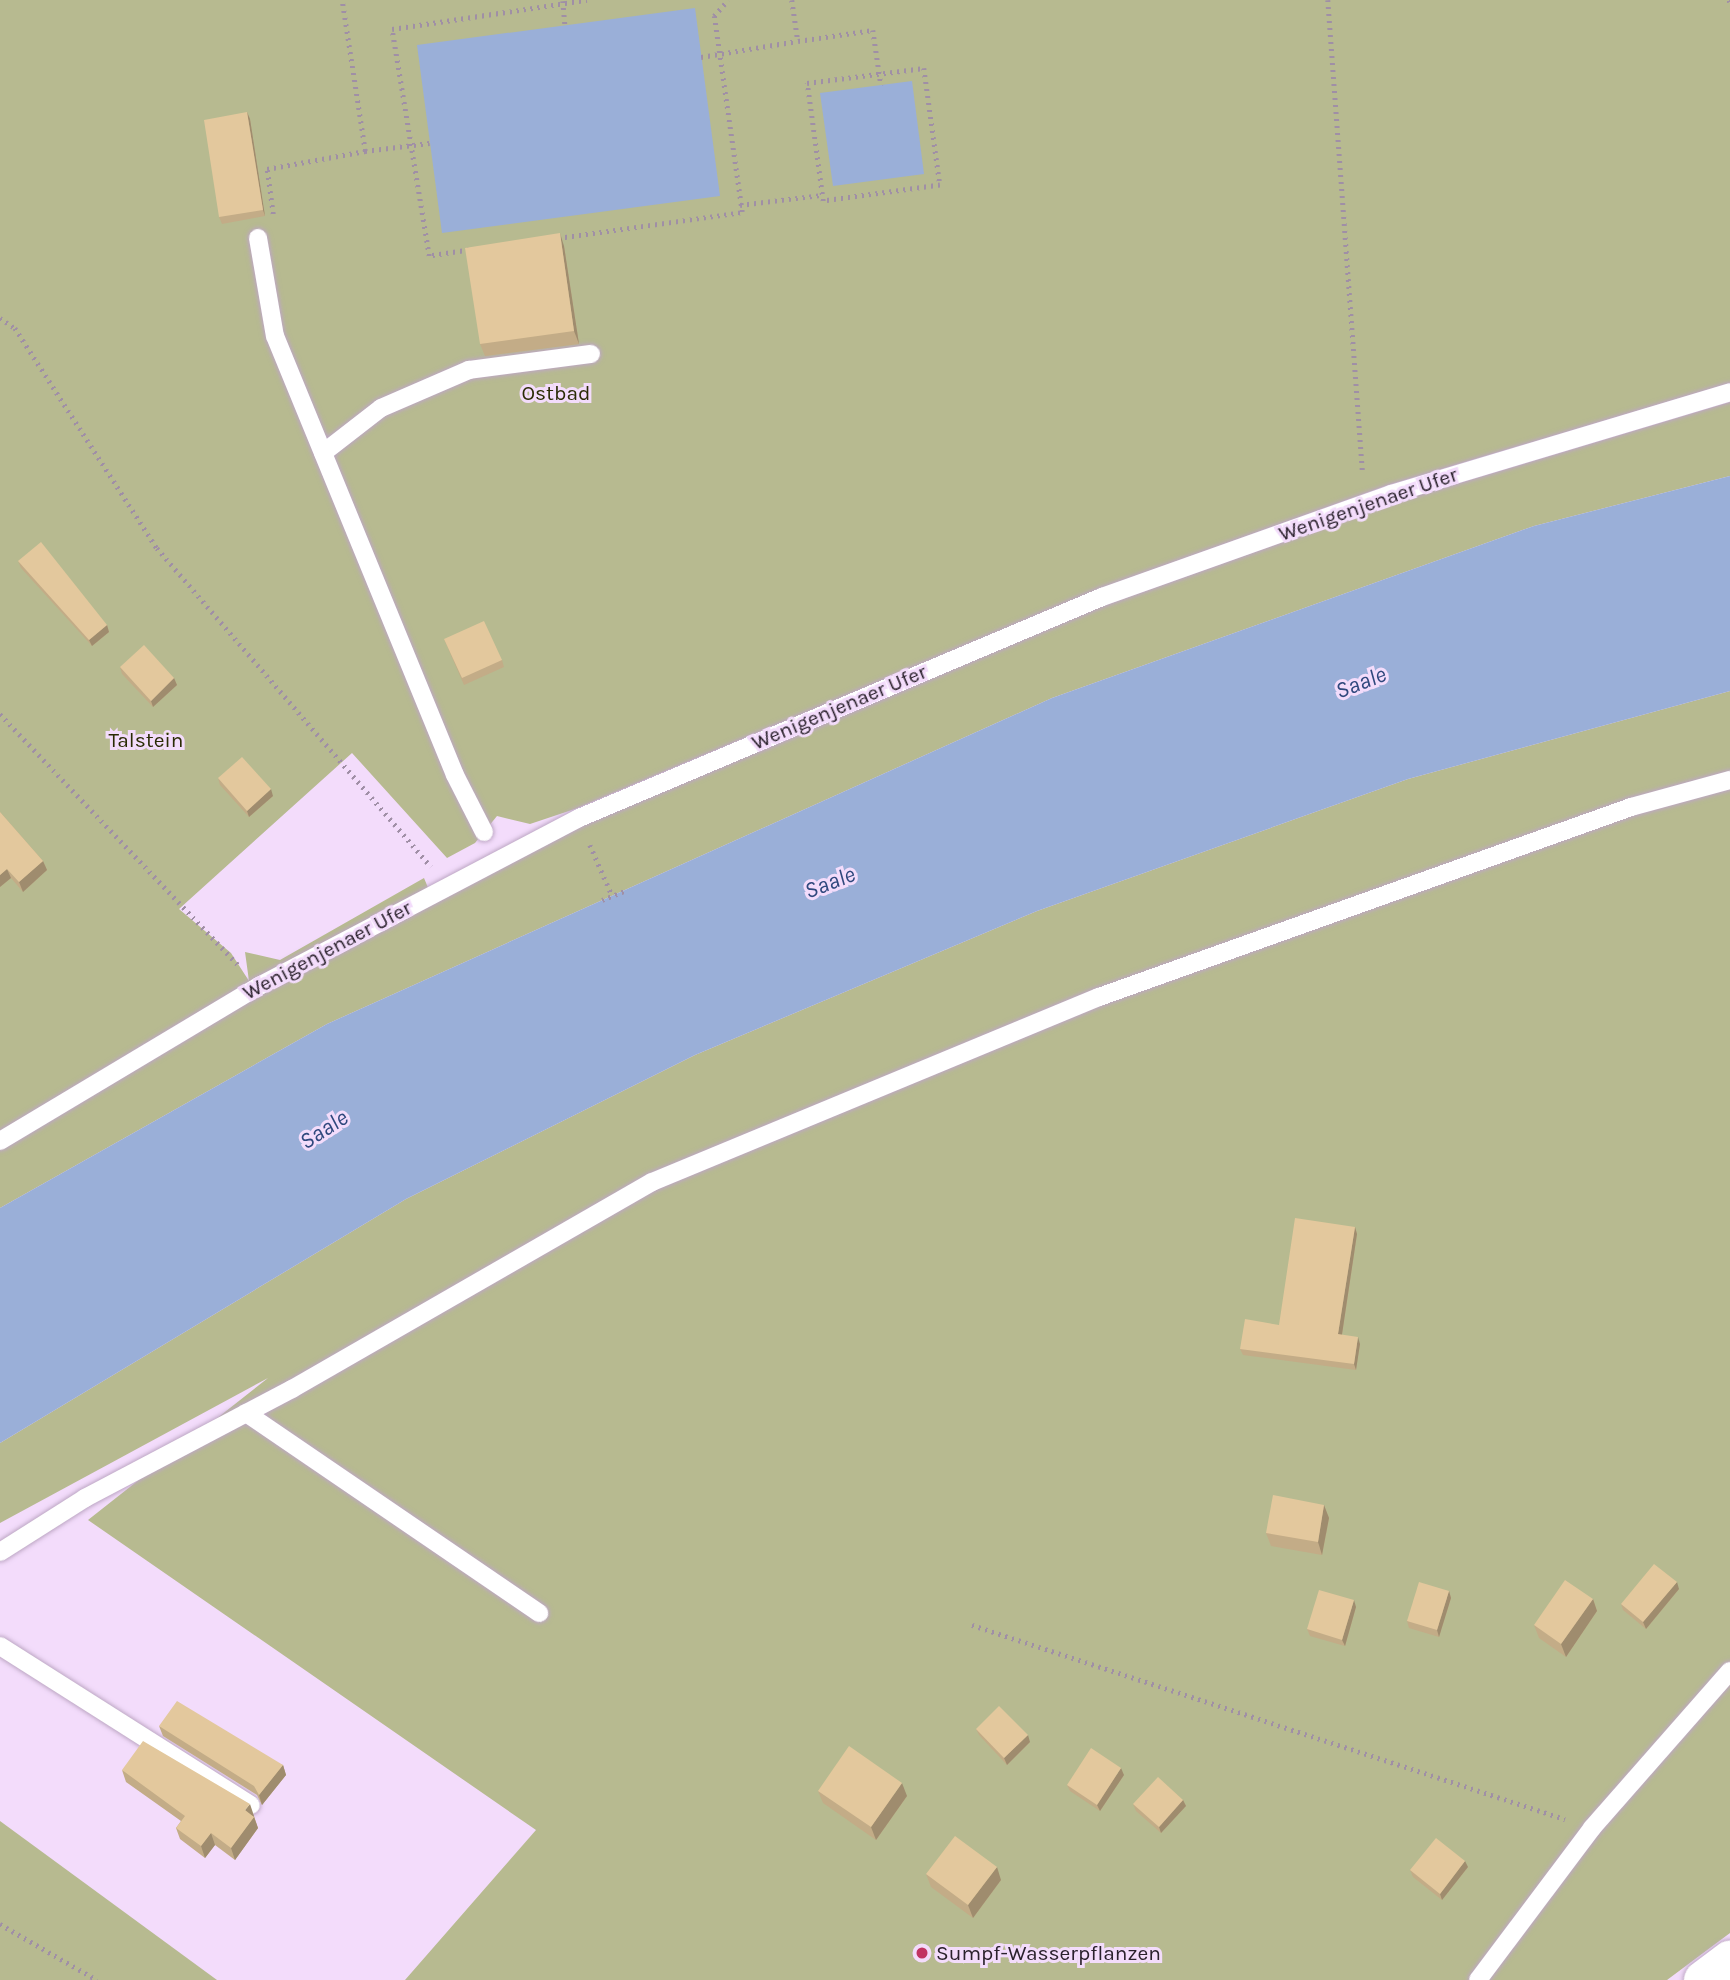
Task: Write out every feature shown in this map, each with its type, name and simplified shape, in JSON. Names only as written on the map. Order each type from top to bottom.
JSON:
[{"type":"street","points":[[1703,1980],[1730,1960]]},
{"type":"lane","points":[[258,238],[275,336],[484,832]]},
{"type":"lane","points":[[323,453],[381,408],[469,370],[591,354]]},
{"type":"lane","name":"Wenigenjenaer Ufer","points":[[0,1142],[259,986],[579,818],[1102,597],[1365,503],[1730,392]]},
{"type":"lane","points":[[0,1552],[85,1498],[246,1413],[652,1182],[1099,997],[1631,807],[1730,780]]},
{"type":"lane","points":[[246,1413],[539,1613]]},
{"type":"lane","points":[[0,1646],[251,1805]]},
{"type":"lane","points":[[1478,1980],[1592,1828],[1730,1671]]},
{"type":"path","points":[[342,0],[365,151]]},
{"type":"path","points":[[483,248],[429,256],[392,29],[563,1],[587,0]]},
{"type":"path","points":[[551,239],[742,212],[714,16],[728,0]]},
{"type":"path","points":[[792,0],[799,41]]},
{"type":"path","points":[[1328,0],[1365,503]]},
{"type":"path","points":[[563,1],[565,26]]},
{"type":"path","points":[[701,57],[873,30],[881,85]]},
{"type":"path","points":[[924,68],[940,185],[823,201],[807,83],[879,74],[924,68]]},
{"type":"path","points":[[258,238],[276,235],[267,169],[365,151],[430,143]]},
{"type":"path","points":[[740,205],[822,195]]},
{"type":"path","points":[[0,318],[15,328],[157,548],[447,885]]},
{"type":"path","points":[[0,714],[243,973]]},
{"type":"path","points":[[579,818],[612,895]]},
{"type":"path","points":[[602,900],[624,891]]},
{"type":"path","points":[[972,1625],[1592,1828]]},
{"type":"path","points":[[0,1924],[97,1980]]},
{"type":"green space","points":[[0,0],[1730,0],[1730,383],[1388,485],[1099,589],[575,809],[530,824],[497,816],[475,843],[447,858],[352,753],[179,909],[231,953],[249,981],[245,952],[280,960],[424,878],[434,902],[583,826],[940,673],[1106,605],[1393,503],[1730,402],[1730,476],[1534,526],[1052,698],[327,1024],[0,1208]]},
{"type":"green space","points":[[1730,691],[1730,1933],[1667,1980],[405,1980],[536,1830],[88,1520],[268,1378],[0,1523],[0,1443],[406,1199],[695,1055],[1037,911],[1408,779]]},
{"type":"green space","points":[[0,1821],[217,1980],[0,1980]]},
{"type":"water","points":[[695,8],[720,196],[442,233],[417,45]]},
{"type":"water","points":[[912,81],[924,174],[833,186],[820,93]]},
{"type":"water","name":"Saale","points":[[1730,476],[1730,691],[1408,779],[1037,911],[695,1055],[406,1199],[0,1443],[0,1208],[327,1024],[1052,698],[1534,526]]},
{"type":"building","points":[[247,112],[263,210],[219,217],[204,120]]},
{"type":"building","points":[[560,233],[574,331],[480,344],[465,248]]},
{"type":"building","points":[[41,542],[107,625],[89,640],[18,561]]},
{"type":"building","points":[[484,621],[502,660],[462,678],[444,639]]},
{"type":"building","points":[[144,645],[174,678],[151,701],[120,667]]},
{"type":"building","points":[[242,757],[271,789],[247,811],[218,778]]},
{"type":"building","points":[[0,812],[43,861],[19,882],[7,869],[0,875]]},
{"type":"building","points":[[1295,1218],[1355,1227],[1338,1334],[1358,1337],[1354,1364],[1240,1349],[1245,1319],[1279,1325]]},
{"type":"building","points":[[1273,1495],[1324,1505],[1318,1542],[1266,1533]]},
{"type":"building","points":[[1654,1564],[1677,1582],[1643,1622],[1621,1604]]},
{"type":"building","points":[[1565,1580],[1593,1599],[1561,1644],[1534,1625]]},
{"type":"building","points":[[1419,1582],[1449,1591],[1437,1630],[1407,1621]]},
{"type":"building","points":[[1319,1590],[1354,1600],[1342,1640],[1307,1629]]},
{"type":"building","points":[[177,1701],[283,1765],[259,1795],[254,1786],[159,1726]]},
{"type":"building","points":[[999,1706],[1028,1735],[1004,1758],[976,1729]]},
{"type":"building","points":[[143,1741],[250,1804],[245,1810],[254,1817],[231,1848],[211,1833],[201,1846],[176,1828],[185,1816],[122,1770]]},
{"type":"building","points":[[849,1746],[902,1783],[871,1827],[818,1791]]},
{"type":"building","points":[[1091,1748],[1121,1768],[1097,1805],[1067,1785]]},
{"type":"building","points":[[1158,1777],[1183,1800],[1159,1827],[1133,1804]]},
{"type":"building","points":[[955,1836],[997,1867],[968,1905],[926,1874]]},
{"type":"building","points":[[1436,1838],[1465,1861],[1440,1894],[1410,1870]]},
{"type":"place","name":"Sumpf-Wasserpflanzen","points":[[922,1953]]},
{"type":"park label","name":"Ostbad","points":[[556,393]]},
{"type":"park label","name":"Talstein","points":[[146,740]]}]
